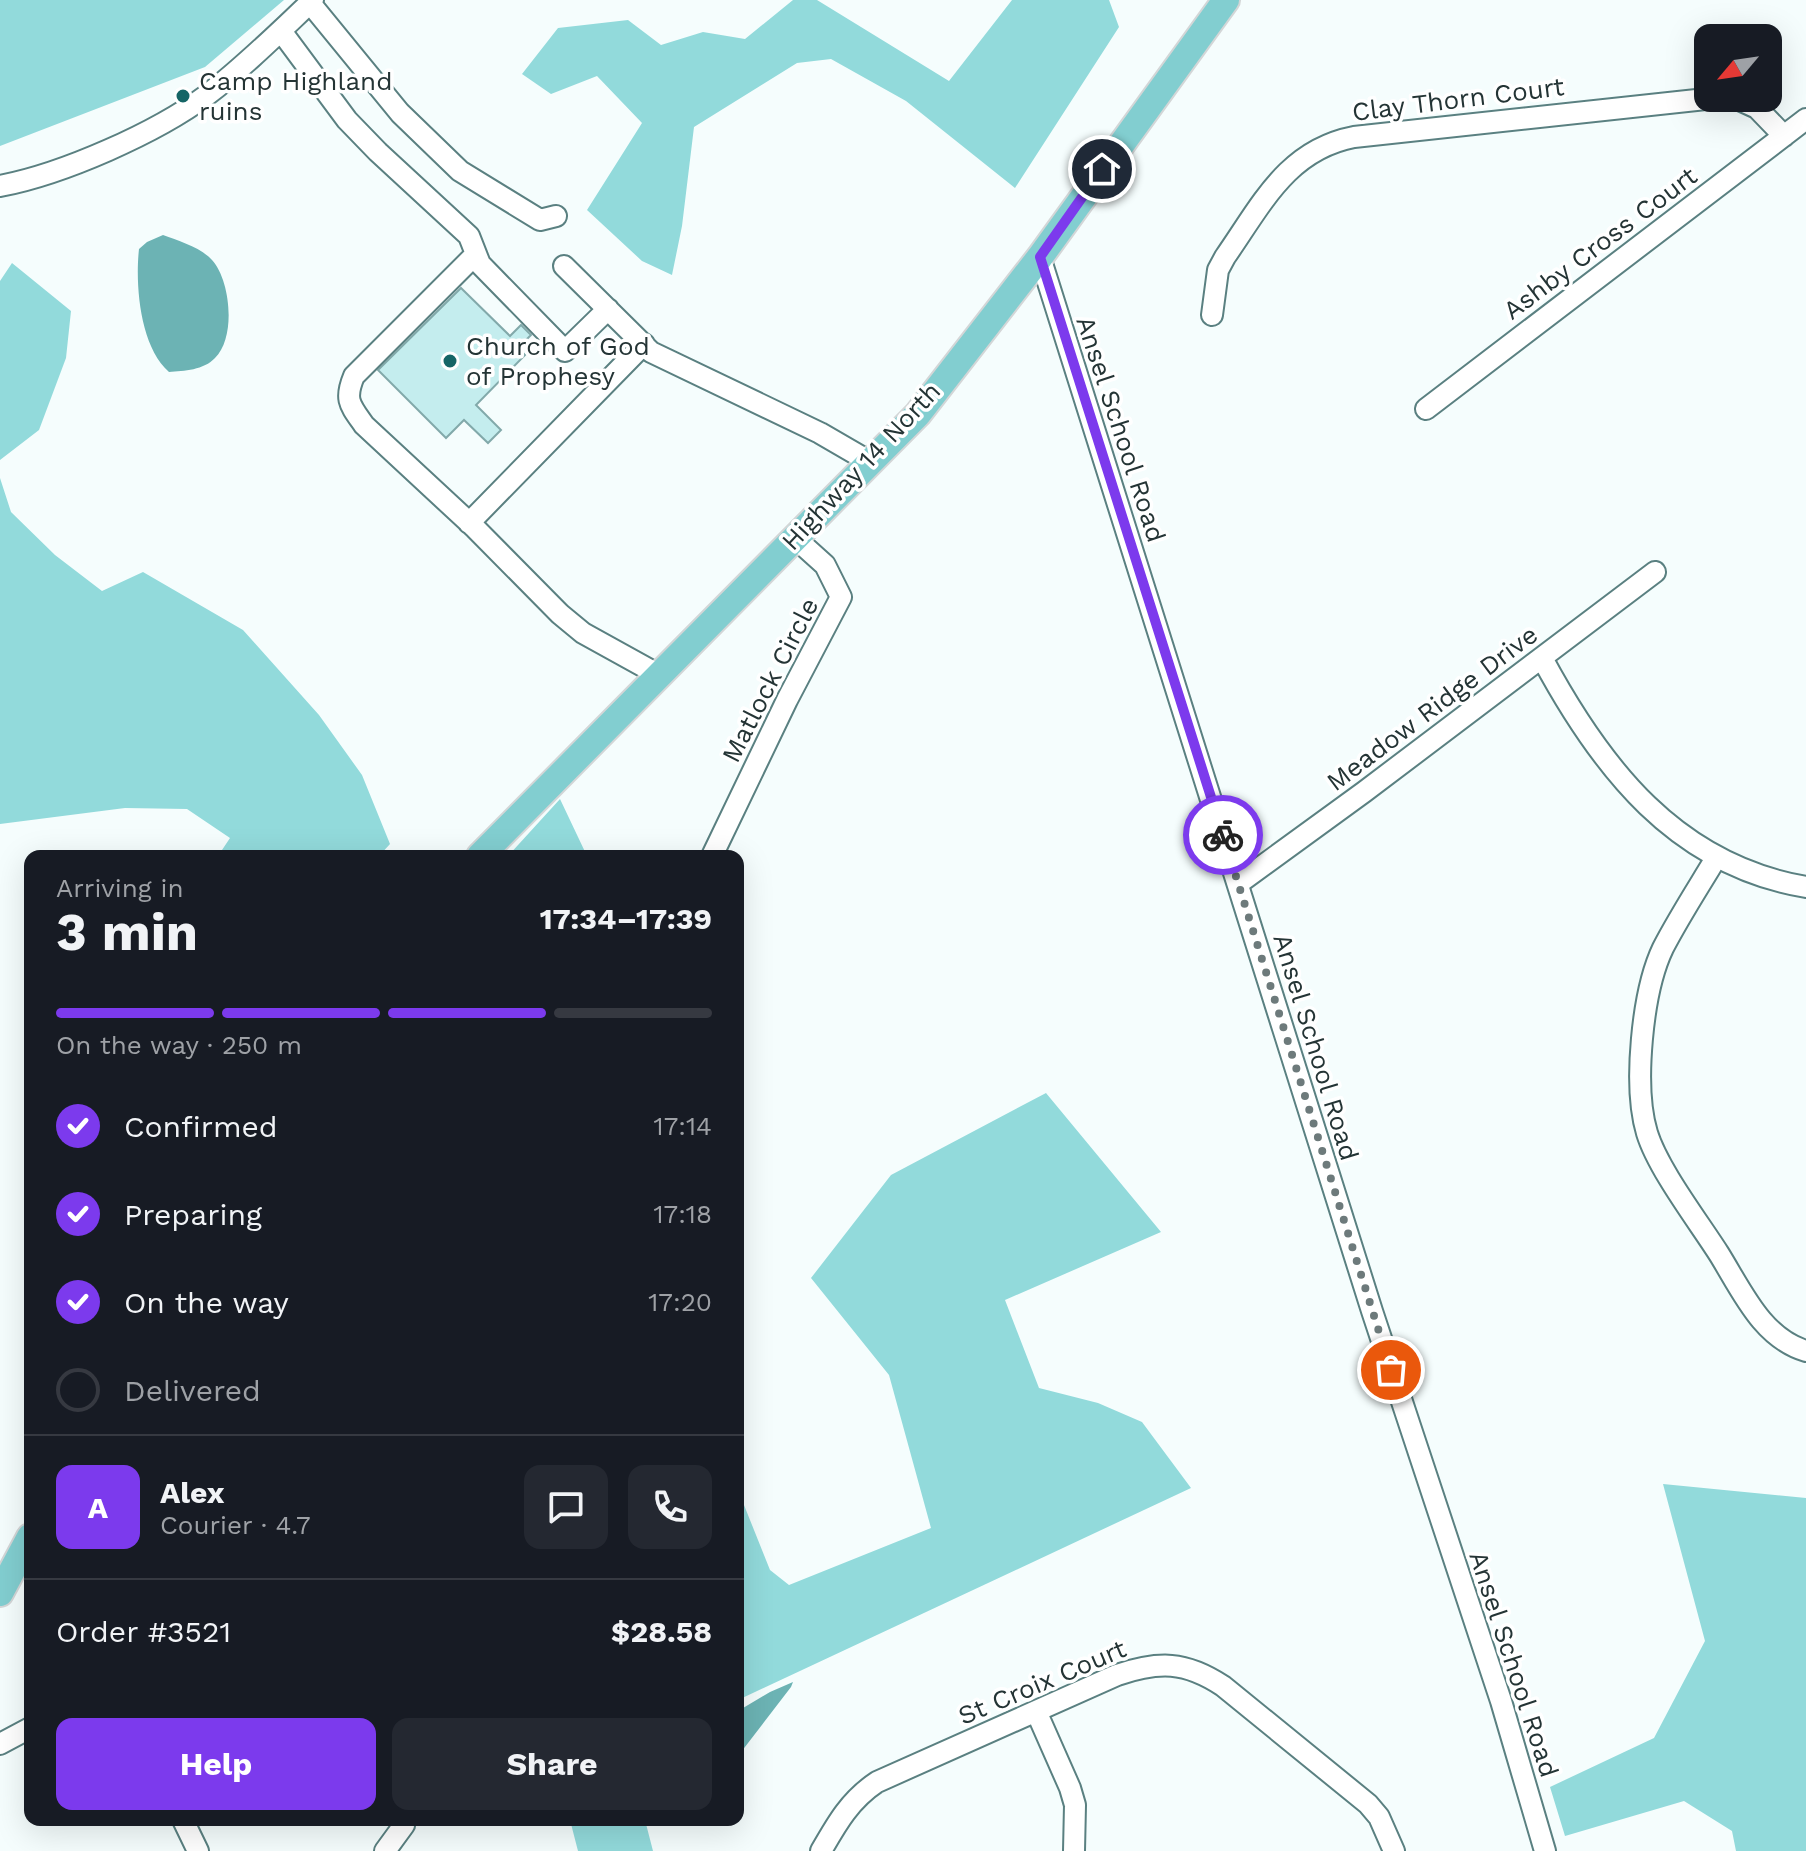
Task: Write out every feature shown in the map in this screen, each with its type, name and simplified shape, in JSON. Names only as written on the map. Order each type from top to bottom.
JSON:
[{"type":"main road","name":"Highway 14 North","points":[[486,850],[918,414],[1040,257],[1226,0]]},
{"type":"main road","points":[[0,1593],[24,1548]]},
{"type":"street","points":[[0,186],[53,171],[174,117],[207,95],[311,2],[400,113],[460,171],[540,220],[556,216]]},
{"type":"street","points":[[281,31],[347,120],[469,236],[480,264],[565,351],[608,309]]},
{"type":"street","name":"Clay Thorn Court","points":[[1212,315],[1218,270],[1225,257],[1297,161],[1323,145],[1354,137],[1694,100]]},
{"type":"street","points":[[1761,112],[1784,136]]},
{"type":"street","name":"Ashby Cross Court","points":[[1426,409],[1806,119]]},
{"type":"street","points":[[476,254],[354,376],[347,392],[350,405],[364,425],[560,614],[583,633],[659,675]]},
{"type":"street","name":"Ansel School Road","points":[[1040,257],[1372,1311],[1501,1701],[1545,1851]]},
{"type":"street","points":[[564,266],[651,352],[820,433],[870,462]]},
{"type":"street","points":[[469,523],[644,344]]},
{"type":"street","name":"Matlock Circle","points":[[715,850],[841,597],[825,565],[795,538]]},
{"type":"street","name":"Meadow Ridge Drive","points":[[1239,883],[1655,572]]},
{"type":"street","points":[[1542,658],[1593,744],[1646,805],[1716,858],[1767,877],[1806,887]]},
{"type":"street","points":[[1716,858],[1657,963],[1641,1052],[1642,1107],[1647,1133],[1657,1156],[1758,1315],[1780,1339],[1806,1351]]},
{"type":"street","name":"St Croix Court","points":[[821,1851],[855,1798],[877,1782],[1117,1675],[1145,1666],[1173,1665],[1198,1671],[1223,1686],[1368,1804],[1381,1821],[1394,1851]]},
{"type":"street","points":[[1036,1711],[1075,1805],[1074,1851]]},
{"type":"street","points":[[0,1744],[24,1731]]},
{"type":"street","points":[[186,1826],[198,1851]]},
{"type":"street","points":[[385,1851],[400,1826]]},
{"type":"shaded area","points":[[0,0],[284,0],[205,67],[0,146]]},
{"type":"shaded area","points":[[793,0],[817,0],[949,81],[1012,0],[1109,0],[1119,27],[1015,188],[906,101],[831,59],[797,63],[694,127],[682,226],[672,275],[642,261],[587,210],[642,123],[597,76],[551,94],[522,74],[558,28],[628,20],[661,45],[703,32],[745,39]]},
{"type":"shaded area","points":[[163,235],[207,255],[218,269],[227,295],[228,324],[222,349],[210,362],[194,369],[169,372],[152,347],[142,315],[138,280],[139,249]]},
{"type":"shaded area","points":[[12,263],[71,311],[66,358],[39,430],[0,460],[0,281]]},
{"type":"shaded area","points":[[0,478],[11,512],[55,555],[102,591],[143,572],[243,630],[319,715],[362,775],[390,844],[384,850],[222,850],[230,838],[187,809],[125,808],[0,824]]},
{"type":"shaded area","points":[[560,799],[584,850],[513,850]]},
{"type":"shaded area","points":[[1046,1093],[1161,1232],[1005,1300],[1039,1388],[1098,1403],[1142,1422],[1191,1488],[744,1697],[744,1505],[770,1570],[789,1585],[931,1528],[889,1375],[811,1278],[891,1175]]},
{"type":"shaded area","points":[[1663,1484],[1806,1498],[1806,1851],[1736,1851],[1732,1831],[1684,1801],[1565,1836],[1550,1787],[1654,1738],[1705,1641]]},
{"type":"shaded area","points":[[793,1682],[744,1748],[744,1707]]},
{"type":"shaded area","points":[[572,1826],[647,1826],[653,1851],[578,1851]]},
{"type":"building","name":"Church of God of Prophesy","points":[[461,288],[510,336],[521,325],[531,335],[518,348],[525,355],[476,405],[501,430],[488,443],[464,420],[446,438],[378,370]]},
{"type":"way so far","points":[[1223,835],[1391,1370]]},
{"type":"place","name":"Camp Highland ruins","points":[[183,96]]},
{"type":"place","name":"Church of God of Prophesy","points":[[450,361]]},
{"type":"route","points":[[1102,169],[1040,257],[1223,835]]}]
